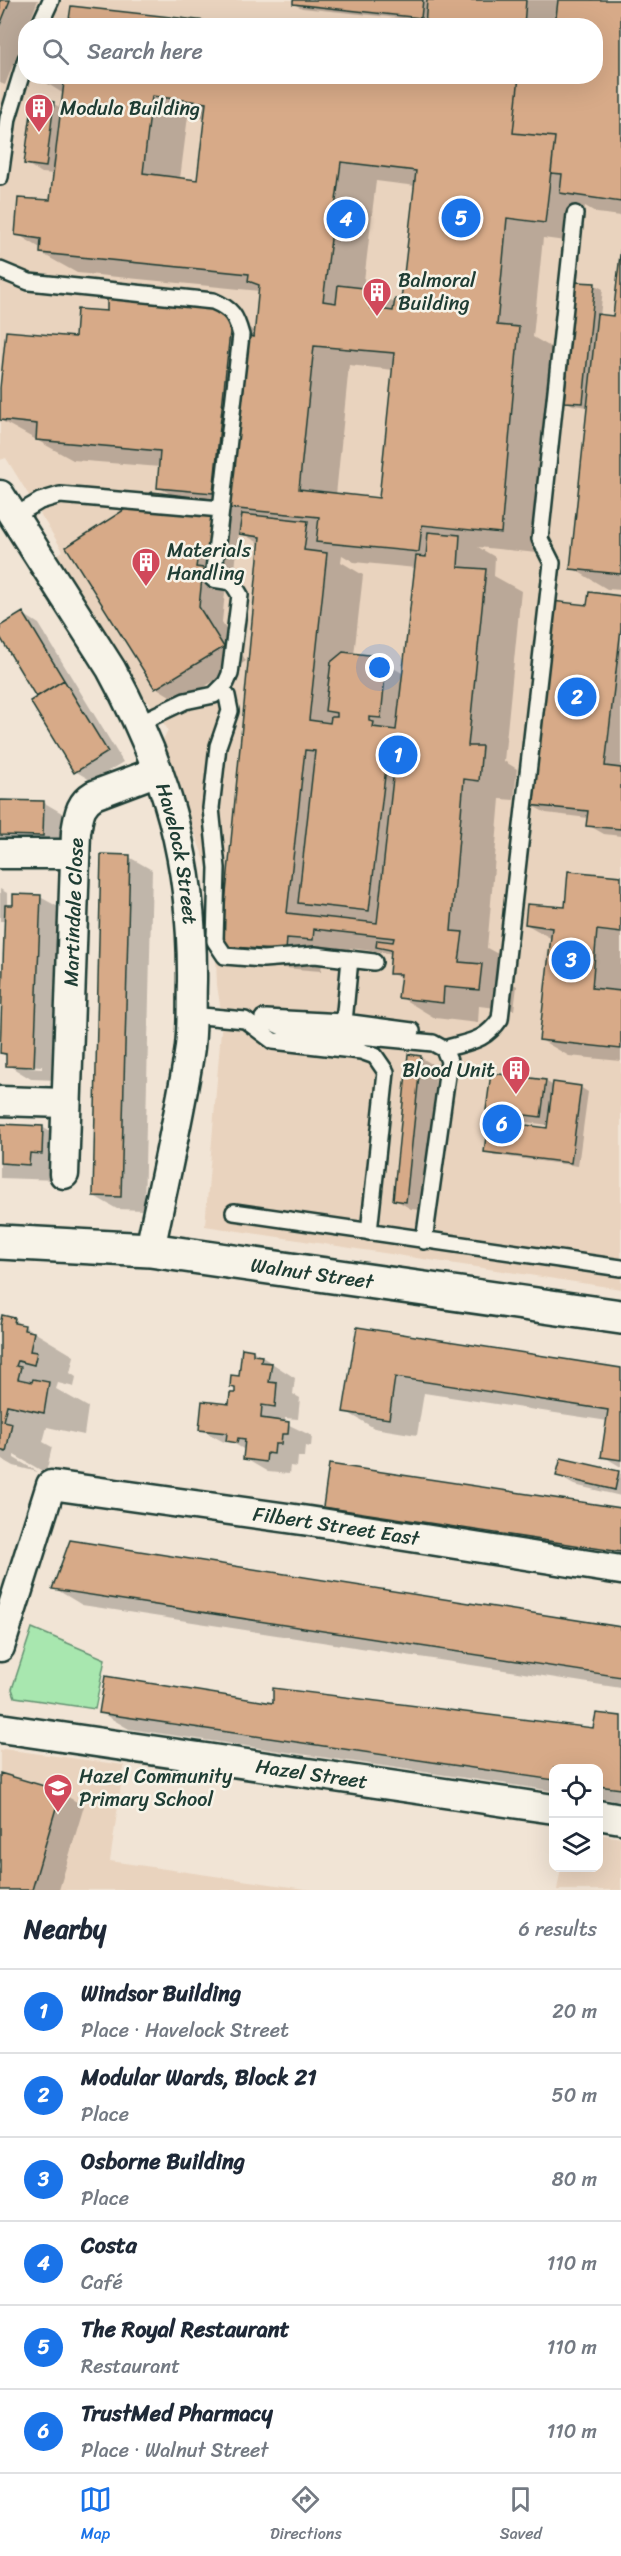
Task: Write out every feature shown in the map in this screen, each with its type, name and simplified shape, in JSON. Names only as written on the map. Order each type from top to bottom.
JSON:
[{"type":"street","name":"Havelock Street","points":[[7,506],[111,669],[139,723],[177,829],[188,886],[192,938],[189,1052],[150,1250]]},
{"type":"street","name":"Martindale Close","points":[[64,1174],[75,854],[80,809],[86,801],[158,771]]},
{"type":"street","points":[[0,854],[75,854]]},
{"type":"street","points":[[0,1101],[65,1103]]},
{"type":"street","name":"Walnut Street","points":[[0,1242],[150,1250],[621,1317]]},
{"type":"street","name":"Filbert Street East","points":[[0,1647],[51,1485],[309,1521],[621,1570]]},
{"type":"street","name":"Hazel Street","points":[[0,1728],[549,1808]]},
{"type":"street","points":[[603,1816],[621,1819]]},
{"type":"lane","points":[[43,18],[51,0]]},
{"type":"lane","points":[[0,177],[8,118],[18,84]]},
{"type":"lane","points":[[444,1049],[481,1039],[491,1032],[500,1019],[552,563],[540,538],[575,214]]},
{"type":"lane","points":[[0,270],[29,282],[213,301],[229,308],[236,316],[241,335],[213,579],[232,582],[240,595],[231,674],[221,689],[214,694],[185,701],[139,723]]},
{"type":"lane","points":[[7,506],[40,501],[60,495],[221,509]]},
{"type":"lane","points":[[221,689],[227,696],[231,711],[218,746],[211,808],[217,868],[215,941],[225,956],[263,959],[315,955],[374,962]]},
{"type":"lane","points":[[344,1022],[350,959]]},
{"type":"lane","points":[[191,1015],[245,1020],[286,1017],[344,1022],[468,1042]]},
{"type":"lane","points":[[263,1018],[286,1029],[433,1043],[444,1049],[448,1061],[424,1241]]},
{"type":"lane","points":[[245,1020],[273,1041],[361,1051],[375,1056],[381,1063],[386,1072],[369,1232]]},
{"type":"lane","points":[[234,1212],[621,1268]]},
{"type":"shaded area","points":[[0,0],[621,0],[621,1289],[205,1226],[222,1018],[217,985],[213,881],[160,745],[168,730],[149,702],[138,700],[52,558],[63,551],[6,458],[0,460]]},
{"type":"shaded area","name":"Hazel Community Primary School","points":[[3,1749],[124,1765],[110,1861],[312,1890],[0,1890],[0,1751]]},
{"type":"shaded area","points":[[603,1835],[621,1838],[621,1890],[557,1890],[560,1872],[603,1872]]},
{"type":"green space","points":[[32,1628],[105,1659],[95,1709],[15,1697],[12,1689]]},
{"type":"building","points":[[0,0],[10,0],[0,25]]},
{"type":"building","points":[[293,0],[423,0],[421,18],[293,4]]},
{"type":"building","points":[[427,0],[526,0],[525,18],[426,18]]},
{"type":"building","points":[[558,0],[621,0],[621,202],[560,193],[562,174],[551,173],[555,137],[513,133],[518,84],[603,84],[603,18],[556,18]]},
{"type":"building","points":[[71,6],[180,18],[69,18]]},
{"type":"building","name":"Balmoral Building","points":[[64,84],[518,84],[513,133],[555,137],[545,223],[507,218],[497,325],[519,327],[501,533],[422,525],[419,552],[316,542],[319,517],[228,508],[247,335],[254,337],[259,285],[248,281],[249,274],[40,253],[41,239],[15,235],[18,198],[50,200]],"holes":[[[152,96],[206,103],[197,180],[143,173]],[[341,162],[416,171],[401,300],[395,299],[393,311],[370,308],[372,289],[338,285],[336,303],[323,301]],[[314,346],[394,353],[379,498],[299,489]]]},
{"type":"building","name":"Modula Building","points":[[33,99],[54,102],[46,167],[24,164]]},
{"type":"building","points":[[621,246],[621,574],[570,569],[597,314],[613,316]]},
{"type":"building","points":[[576,282],[595,283],[583,403],[564,402]]},
{"type":"building","points":[[107,296],[211,305],[222,311],[228,321],[230,332],[213,493],[157,488],[160,451],[36,440],[37,424],[0,420],[0,388],[6,331],[75,337],[77,309],[107,311]]},
{"type":"building","name":"Materials Handling","points":[[152,492],[218,500],[212,557],[198,555],[196,567],[203,568],[199,607],[224,647],[155,689],[66,547]]},
{"type":"building","points":[[242,514],[308,521],[304,550],[327,553],[309,720],[330,723],[331,717],[337,717],[337,713],[325,711],[331,662],[343,652],[377,656],[386,666],[381,718],[369,717],[369,721],[374,722],[373,727],[396,730],[416,556],[426,557],[428,532],[460,535],[458,567],[486,569],[468,746],[482,746],[479,781],[464,779],[451,931],[463,932],[459,962],[482,964],[479,990],[444,987],[443,1003],[398,998],[401,974],[389,974],[391,950],[376,947],[377,940],[393,942],[394,938],[314,929],[313,940],[287,938],[286,951],[221,946],[260,537],[239,534]],"holes":[[[305,750],[315,751],[298,903],[369,911],[387,759],[395,760],[377,923],[287,913]]]},
{"type":"building","points":[[589,592],[621,596],[621,628],[605,766],[621,768],[621,829],[586,826],[588,811],[528,805],[552,601],[587,605]]},
{"type":"building","points":[[23,612],[64,680],[36,697],[0,637],[0,626]]},
{"type":"building","points":[[64,680],[108,752],[74,773],[30,701]]},
{"type":"building","points":[[0,800],[44,801],[43,836],[0,835]]},
{"type":"building","points":[[101,854],[130,855],[121,1197],[93,1196]]},
{"type":"building","points":[[568,871],[621,876],[621,933],[597,930],[592,988],[621,991],[621,1049],[539,1040],[552,928],[525,924],[527,904],[565,907]]},
{"type":"building","points":[[13,894],[41,895],[34,1067],[6,1066],[6,1054],[0,1053],[5,905],[13,905]]},
{"type":"building","points":[[408,1054],[421,1056],[406,1202],[393,1200]]},
{"type":"building","name":"Blood Unit","points":[[491,1073],[546,1080],[541,1117],[486,1110]]},
{"type":"building","points":[[553,1082],[581,1086],[571,1163],[484,1152],[488,1120],[547,1128]]},
{"type":"building","points":[[0,1124],[43,1126],[42,1154],[30,1153],[29,1165],[0,1163]]},
{"type":"building","points":[[2,1315],[15,1318],[14,1323],[25,1325],[24,1330],[34,1332],[30,1351],[37,1352],[34,1365],[18,1361],[16,1366],[21,1367],[18,1379],[49,1382],[44,1413],[7,1405],[3,1421],[12,1423],[6,1452],[0,1450],[0,1325]]},
{"type":"building","points":[[357,1327],[621,1368],[621,1460],[601,1457],[608,1410],[395,1377],[389,1419],[343,1412]]},
{"type":"building","points":[[242,1348],[253,1350],[253,1355],[262,1356],[261,1362],[272,1363],[269,1382],[277,1383],[275,1407],[262,1405],[261,1418],[289,1422],[288,1434],[282,1434],[281,1444],[275,1444],[274,1454],[267,1453],[266,1462],[243,1459],[245,1439],[238,1438],[237,1443],[226,1441],[227,1433],[199,1430],[202,1401],[229,1404],[230,1393],[235,1393],[235,1388],[230,1387],[231,1375],[239,1376]]},
{"type":"building","points":[[561,1458],[619,1471],[615,1490],[556,1476]]},
{"type":"building","points":[[329,1464],[621,1508],[621,1552],[323,1507]]},
{"type":"building","points":[[70,1540],[621,1627],[621,1677],[52,1589]]},
{"type":"building","points":[[105,1676],[273,1703],[273,1688],[593,1728],[596,1713],[621,1716],[621,1789],[603,1787],[603,1764],[549,1764],[549,1779],[99,1713]]},
{"type":"building","points":[[0,1773],[61,1791],[32,1890],[0,1890]]},
{"type":"place","name":"Modula Building","points":[[39,134]]},
{"type":"place","name":"The Royal Restaurant","points":[[461,218]]},
{"type":"place","name":"Costa","points":[[346,219]]},
{"type":"place","name":"Balmoral Building","points":[[377,318]]},
{"type":"place","name":"Materials Handling","points":[[146,588]]},
{"type":"place","name":"Modular Wards, Block 21","points":[[577,697]]},
{"type":"place","name":"Windsor Building","points":[[398,755]]},
{"type":"place","name":"Osborne Building","points":[[571,960]]},
{"type":"place","name":"Blood Unit","points":[[516,1096]]},
{"type":"place","name":"TrustMed Pharmacy","points":[[502,1124]]},
{"type":"place","name":"Hazel Community Primary School","points":[[58,1814]]}]
